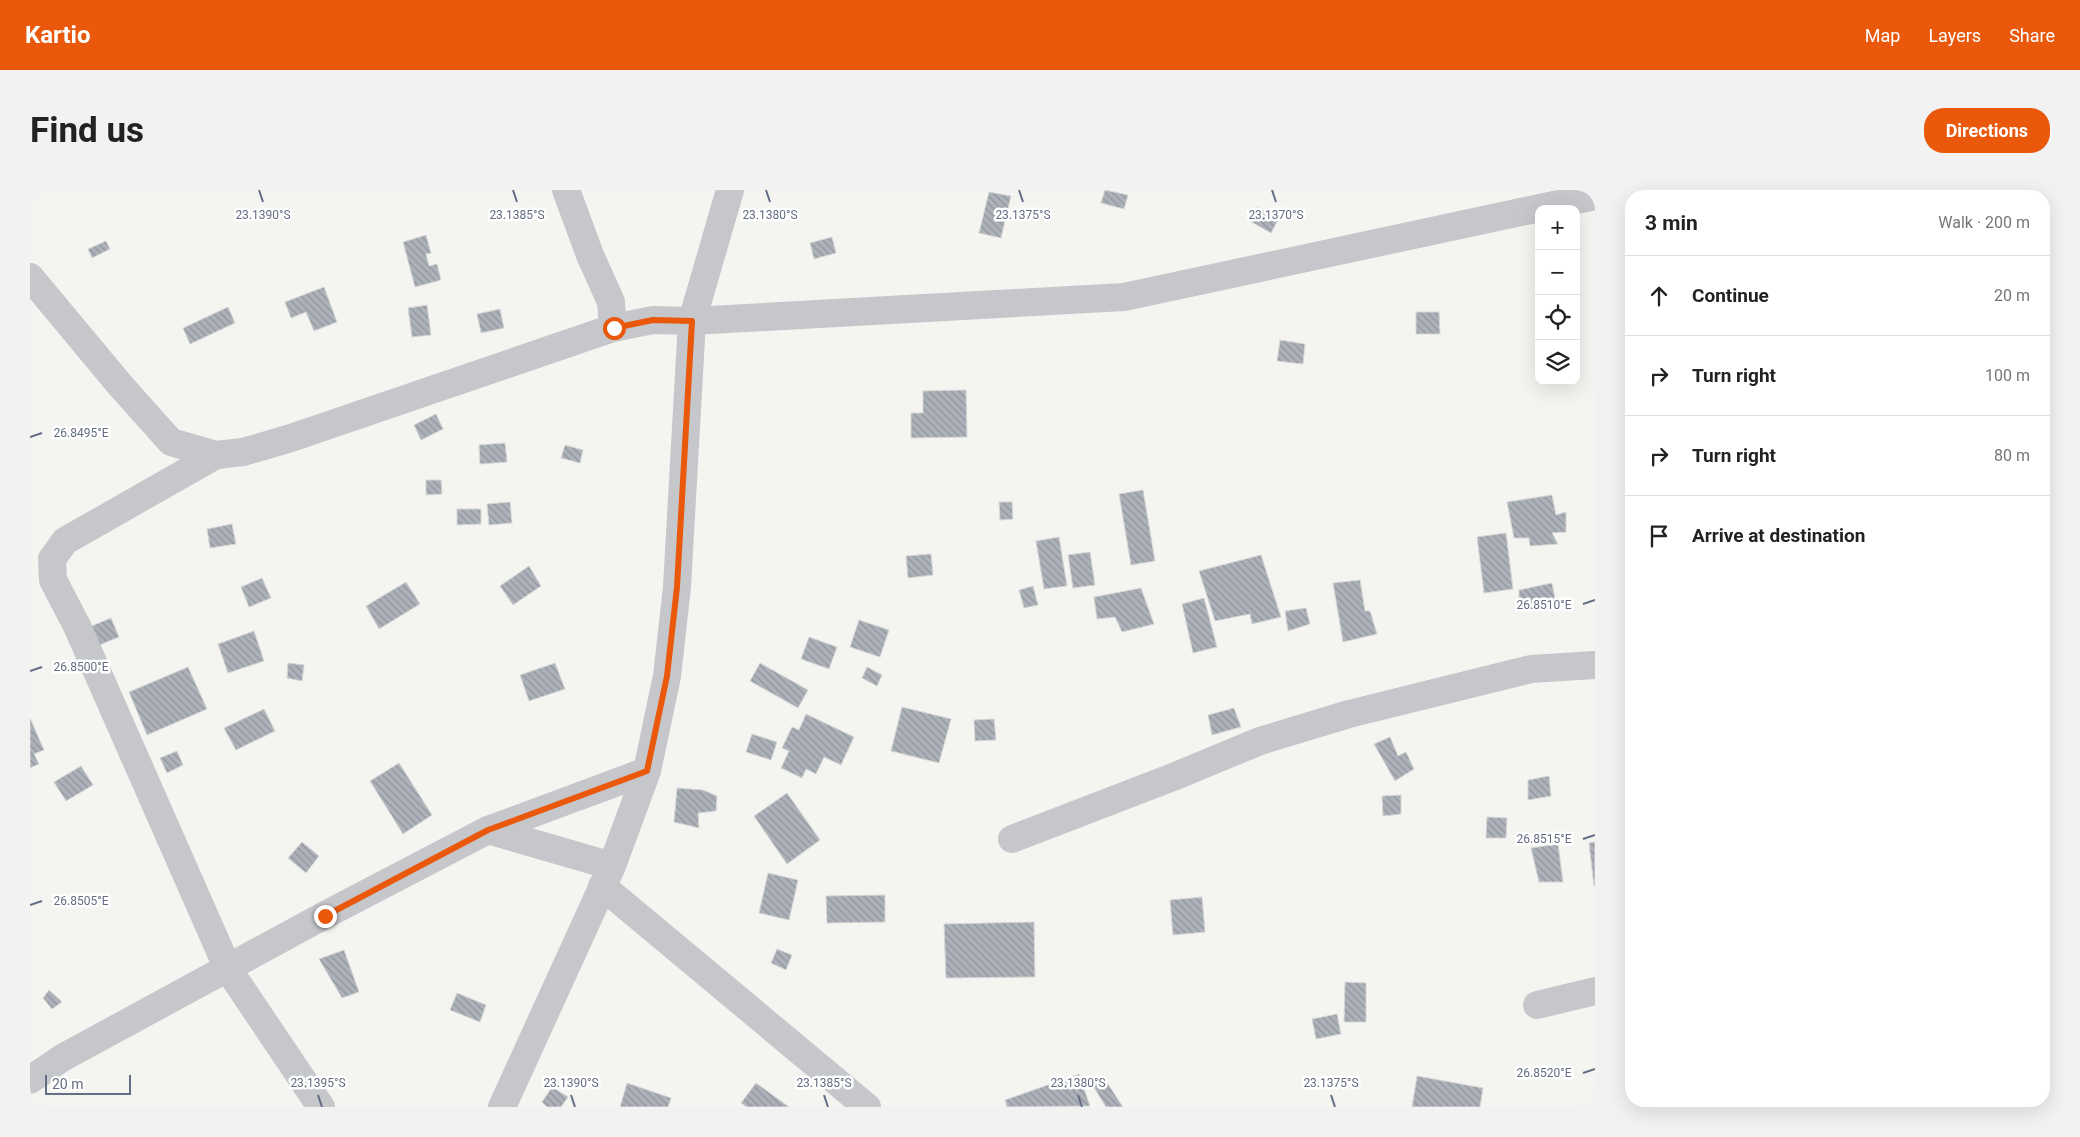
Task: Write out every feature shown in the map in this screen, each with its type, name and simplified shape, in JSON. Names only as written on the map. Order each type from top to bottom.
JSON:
[{"type":"street","points":[[566,190],[590,255],[611,302],[614,328]]},
{"type":"street","points":[[502,1107],[607,876],[647,771],[667,676],[677,587],[692,321],[730,190]]},
{"type":"street","points":[[30,277],[120,386],[171,442],[216,455],[243,452],[291,438],[614,328],[653,320],[692,321],[1124,297],[1592,198]]},
{"type":"street","points":[[147,494],[171,442]]},
{"type":"street","points":[[216,455],[65,541],[52,559],[53,580],[77,626],[228,969],[321,1107]]},
{"type":"street","points":[[1012,838],[1173,777],[1260,741],[1340,717],[1531,669],[1595,665]]},
{"type":"street","points":[[30,1080],[62,1058],[488,830],[647,771]]},
{"type":"street","points":[[488,830],[607,876],[867,1107]]},
{"type":"street","points":[[1537,1005],[1595,991]]},
{"type":"building","points":[[1105,190],[1128,195],[1124,209],[1101,203]]},
{"type":"building","points":[[989,192],[1011,196],[1001,238],[979,233]]},
{"type":"building","points":[[1257,207],[1279,218],[1271,233],[1250,221]]},
{"type":"building","points":[[426,235],[431,253],[426,254],[429,266],[437,264],[441,280],[415,287],[403,242]]},
{"type":"building","points":[[832,237],[836,253],[814,259],[810,243]]},
{"type":"building","points":[[106,241],[110,249],[92,258],[88,249]]},
{"type":"building","points":[[324,287],[337,322],[314,331],[306,312],[291,318],[285,302]]},
{"type":"building","points":[[427,305],[431,335],[412,337],[408,308]]},
{"type":"building","points":[[228,307],[235,323],[190,344],[183,328]]},
{"type":"building","points":[[500,309],[504,328],[481,333],[477,314]]},
{"type":"building","points":[[1416,312],[1439,312],[1440,334],[1416,334]]},
{"type":"building","points":[[1280,340],[1305,344],[1303,364],[1277,361]]},
{"type":"building","points":[[966,390],[967,437],[911,438],[911,413],[923,413],[923,391]]},
{"type":"building","points":[[436,414],[443,429],[421,440],[414,425]]},
{"type":"building","points":[[505,443],[507,462],[480,464],[479,445]]},
{"type":"building","points":[[565,445],[583,450],[580,463],[561,458]]},
{"type":"building","points":[[426,480],[441,480],[442,494],[426,495]]},
{"type":"building","points":[[1143,490],[1155,561],[1131,565],[1119,494]]},
{"type":"building","points":[[1552,495],[1556,515],[1566,512],[1566,532],[1552,533],[1558,544],[1530,546],[1529,538],[1514,538],[1507,502]]},
{"type":"building","points":[[510,502],[512,523],[489,525],[487,504]]},
{"type":"building","points":[[999,502],[1012,502],[1013,519],[1000,520]]},
{"type":"building","points":[[457,509],[481,509],[481,524],[457,525]]},
{"type":"building","points":[[232,524],[236,544],[210,548],[207,529]]},
{"type":"building","points":[[1506,533],[1513,589],[1484,593],[1477,537]]},
{"type":"building","points":[[1059,537],[1067,586],[1044,589],[1036,541]]},
{"type":"building","points":[[1090,552],[1095,585],[1073,588],[1068,555]]},
{"type":"building","points":[[931,554],[933,575],[908,578],[906,556]]},
{"type":"building","points":[[1261,555],[1281,617],[1252,624],[1250,614],[1215,621],[1199,571]]},
{"type":"building","points":[[529,566],[541,586],[513,605],[500,586]]},
{"type":"building","points":[[262,578],[271,598],[249,607],[241,587]]},
{"type":"building","points":[[1360,580],[1365,611],[1370,611],[1377,634],[1343,642],[1333,583]]},
{"type":"building","points":[[406,582],[420,604],[379,629],[366,606]]},
{"type":"building","points":[[1552,583],[1556,604],[1519,605],[1519,590]]},
{"type":"building","points":[[1033,586],[1038,605],[1024,608],[1019,590]]},
{"type":"building","points":[[1141,588],[1154,624],[1122,632],[1115,617],[1097,619],[1094,597]]},
{"type":"building","points":[[1204,598],[1217,647],[1193,653],[1182,604]]},
{"type":"building","points":[[1306,608],[1310,624],[1288,631],[1285,611]]},
{"type":"building","points":[[111,618],[119,637],[97,646],[89,627]]},
{"type":"building","points":[[859,620],[889,630],[880,657],[850,647]]},
{"type":"building","points":[[254,631],[264,661],[228,673],[218,644]]},
{"type":"building","points":[[809,637],[837,647],[829,669],[801,659]]},
{"type":"building","points":[[288,663],[304,665],[302,681],[287,678]]},
{"type":"building","points":[[555,663],[565,689],[529,701],[520,675]]},
{"type":"building","points":[[760,663],[808,690],[798,708],[750,681]]},
{"type":"building","points":[[188,667],[207,709],[147,735],[129,692]]},
{"type":"building","points":[[867,667],[882,675],[877,686],[862,678]]},
{"type":"building","points":[[902,707],[951,719],[939,763],[891,751]]},
{"type":"building","points":[[1234,708],[1241,727],[1212,735],[1208,715]]},
{"type":"building","points":[[264,709],[275,731],[236,750],[224,728]]},
{"type":"building","points":[[806,714],[854,737],[841,765],[824,757],[816,774],[806,769],[802,778],[781,768],[789,751],[782,748],[792,727],[799,730]]},
{"type":"building","points":[[30,718],[44,750],[34,754],[39,764],[30,768]]},
{"type":"building","points":[[994,719],[996,740],[975,741],[974,720]]},
{"type":"building","points":[[752,734],[777,742],[771,760],[746,752]]},
{"type":"building","points":[[1390,737],[1398,756],[1406,752],[1414,769],[1395,781],[1374,744]]},
{"type":"building","points":[[177,751],[183,765],[167,773],[160,758]]},
{"type":"building","points":[[399,763],[432,815],[403,834],[370,781]]},
{"type":"building","points":[[81,766],[93,785],[66,801],[54,782]]},
{"type":"building","points":[[1549,776],[1551,796],[1528,800],[1528,780]]},
{"type":"building","points":[[677,788],[703,790],[717,796],[716,811],[698,813],[699,828],[674,822]]},
{"type":"building","points":[[787,793],[820,840],[787,864],[754,816]]},
{"type":"building","points":[[1401,795],[1401,814],[1383,816],[1382,796]]},
{"type":"building","points":[[1487,817],[1507,818],[1506,838],[1486,838]]},
{"type":"building","points":[[302,842],[319,856],[306,873],[288,858]]},
{"type":"building","points":[[1595,842],[1595,886],[1594,886],[1589,843]]},
{"type":"building","points":[[1558,844],[1563,882],[1539,882],[1531,848]]},
{"type":"building","points":[[768,873],[798,880],[789,920],[759,913]]},
{"type":"building","points":[[885,895],[885,922],[827,923],[826,896]]},
{"type":"building","points":[[1202,897],[1205,932],[1173,935],[1170,900]]},
{"type":"building","points":[[1034,922],[1035,977],[946,978],[944,924]]},
{"type":"building","points":[[777,949],[792,955],[786,970],[771,963]]},
{"type":"building","points":[[344,950],[359,992],[342,998],[319,959]]},
{"type":"building","points":[[1345,982],[1366,983],[1366,1022],[1344,1022]]},
{"type":"building","points":[[49,990],[62,1002],[52,1009],[43,998]]},
{"type":"building","points":[[457,993],[486,1005],[480,1022],[450,1010]]},
{"type":"building","points":[[1337,1014],[1341,1034],[1316,1039],[1312,1019]]},
{"type":"building","points":[[1079,1074],[1090,1106],[1007,1107],[1005,1100]]},
{"type":"building","points":[[1417,1076],[1483,1088],[1480,1107],[1412,1107]]},
{"type":"building","points":[[1104,1078],[1123,1107],[1106,1107],[1092,1084]]},
{"type":"building","points":[[627,1083],[671,1098],[668,1107],[620,1107]]},
{"type":"building","points":[[756,1083],[789,1107],[747,1107],[741,1103]]},
{"type":"building","points":[[552,1087],[568,1097],[561,1107],[547,1107],[542,1102]]},
{"type":"route","points":[[325,916],[488,830],[647,771],[667,676],[677,587],[692,321],[653,320],[614,328]]}]
